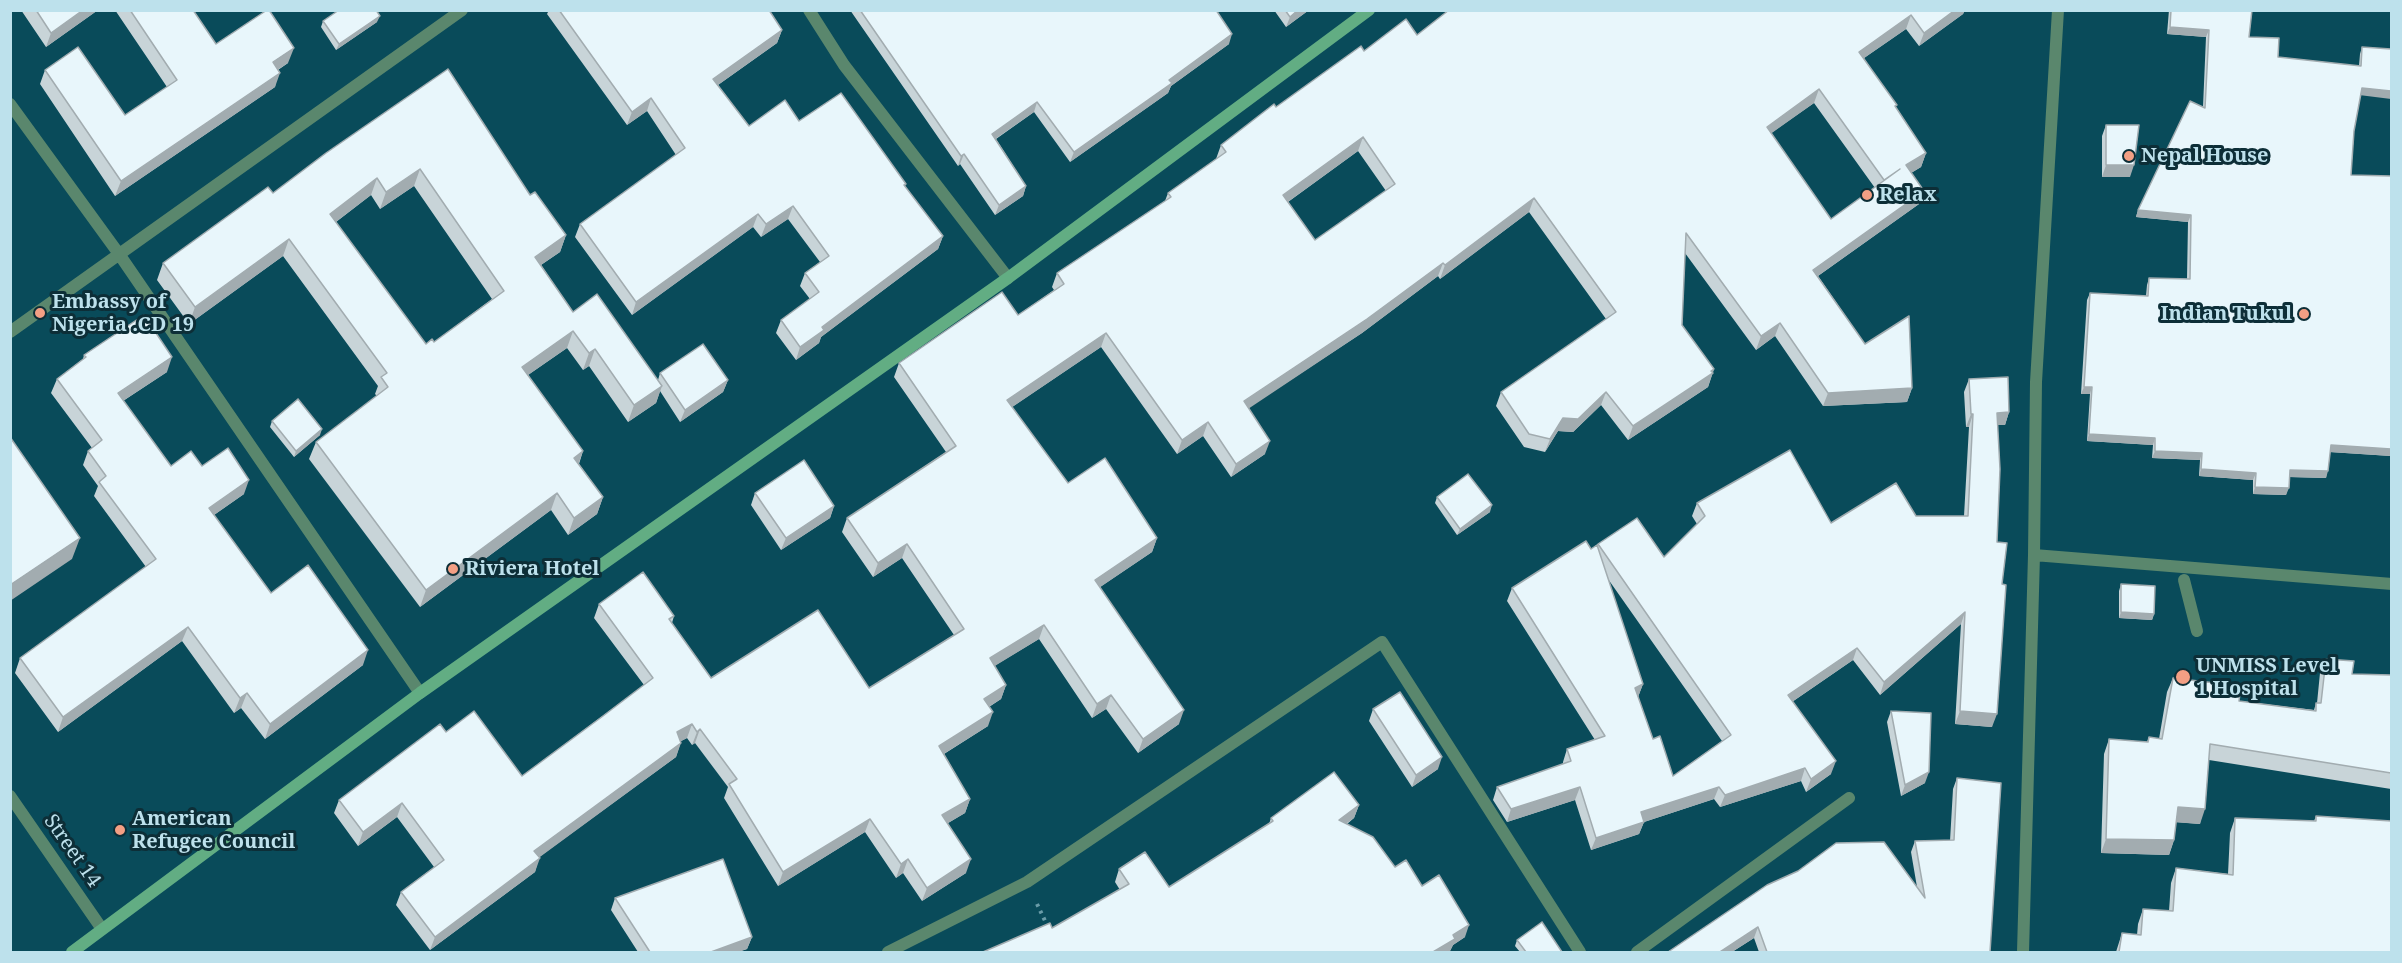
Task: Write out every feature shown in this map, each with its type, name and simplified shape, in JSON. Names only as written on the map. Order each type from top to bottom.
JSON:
[{"type":"street","points":[[10,332],[462,10]]},
{"type":"street","points":[[809,10],[844,65],[1008,278]]},
{"type":"street","points":[[72,952],[420,693],[1008,278],[1369,10]]},
{"type":"street","points":[[2023,952],[2034,555],[2036,382],[2058,10]]},
{"type":"street","points":[[10,104],[119,254],[420,693]]},
{"type":"street","points":[[2034,555],[2391,584]]},
{"type":"street","points":[[2184,580],[2197,631]]},
{"type":"street","points":[[888,952],[1027,882],[1382,642],[1580,952]]},
{"type":"street","name":"Street 14","points":[[10,796],[102,929]]},
{"type":"street","points":[[1636,952],[1849,798]]},
{"type":"path","points":[[1027,882],[1050,932]]},
{"type":"building","points":[[36,10],[83,10],[51,33]]},
{"type":"building","points":[[130,10],[193,10],[216,44],[269,10],[294,48],[273,62],[280,73],[121,181],[45,70],[78,47],[125,115],[177,80]]},
{"type":"building","points":[[339,10],[376,10],[380,16],[339,44],[323,21]]},
{"type":"building","points":[[559,10],[769,10],[782,30],[713,79],[749,126],[785,100],[799,121],[841,93],[906,184],[904,185],[943,236],[822,327],[824,330],[800,347],[781,320],[819,292],[805,273],[829,256],[793,206],[766,224],[758,214],[636,302],[580,224],[685,148],[651,98],[632,112]]},
{"type":"building","points":[[860,10],[1216,10],[1232,34],[1169,80],[1172,83],[1074,152],[1037,102],[992,134],[1026,186],[999,205],[964,154],[961,156]]},
{"type":"building","points":[[1285,10],[1298,10],[1290,17]]},
{"type":"building","points":[[1449,10],[1955,10],[1924,33],[1911,15],[1859,52],[1897,105],[1895,106],[1926,153],[1906,165],[1924,191],[1813,270],[1865,344],[1909,316],[1912,388],[1828,393],[1780,323],[1761,336],[1686,233],[1682,325],[1714,369],[1711,371],[1713,373],[1633,426],[1606,392],[1578,419],[1563,418],[1550,439],[1529,434],[1501,392],[1616,312],[1534,198],[1445,265],[1443,263],[1367,319],[1244,401],[1270,441],[1236,464],[1208,422],[1182,440],[1106,333],[1007,400],[1068,483],[1105,458],[1157,538],[1095,580],[1184,710],[1143,739],[1111,695],[1097,704],[1044,625],[990,658],[1006,685],[984,699],[993,712],[939,746],[970,799],[942,815],[971,859],[927,888],[908,859],[901,864],[870,819],[783,872],[729,784],[737,779],[700,729],[697,732],[692,724],[677,732],[681,743],[534,851],[540,858],[435,937],[401,892],[444,860],[402,803],[363,832],[339,800],[440,724],[446,732],[474,711],[522,776],[603,716],[653,678],[599,604],[643,572],[674,616],[669,619],[711,678],[818,610],[869,688],[964,629],[907,544],[878,563],[847,518],[956,446],[899,363],[1002,292],[1018,315],[1064,284],[1057,273],[1171,197],[1168,193],[1226,152],[1221,145],[1274,104],[1276,107],[1361,46],[1364,51],[1406,19],[1417,35]],"holes":[[[1819,89],[1884,180],[1900,169],[1831,219],[1767,127]],[[1363,137],[1395,184],[1315,240],[1283,195]]]},
{"type":"building","points":[[2171,10],[2252,10],[2249,37],[2279,38],[2278,57],[2361,66],[2362,47],[2391,49],[2391,91],[2362,88],[2354,131],[2351,175],[2391,176],[2391,449],[2331,445],[2328,471],[2290,470],[2289,488],[2255,487],[2256,473],[2201,469],[2202,453],[2155,451],[2155,438],[2089,434],[2092,387],[2084,387],[2090,293],[2148,296],[2149,278],[2190,279],[2191,215],[2138,210],[2190,101],[2205,108],[2209,30],[2170,27]]},
{"type":"building","points":[[448,69],[530,195],[535,192],[566,235],[535,257],[573,312],[597,294],[662,386],[634,405],[595,349],[589,353],[573,331],[522,367],[583,451],[574,458],[603,497],[574,518],[557,493],[426,590],[316,442],[388,387],[381,377],[387,373],[289,239],[195,307],[163,263],[268,187],[273,193],[326,153]],"holes":[[[420,169],[504,291],[434,342],[432,339],[426,344],[330,214],[377,178],[386,192]]]},
{"type":"building","points":[[2106,125],[2139,125],[2134,165],[2106,165]]},
{"type":"building","points":[[144,315],[172,357],[118,393],[171,466],[191,451],[202,466],[228,448],[249,480],[209,508],[271,593],[308,565],[368,650],[270,724],[247,693],[240,698],[188,627],[63,717],[20,658],[156,559],[99,482],[106,476],[88,451],[102,440],[57,379],[86,357],[84,355]]},
{"type":"building","points":[[703,344],[728,380],[685,410],[660,373]]},
{"type":"building","points":[[2008,377],[2009,412],[1997,413],[2000,469],[1997,542],[2007,543],[2002,584],[2006,585],[1997,714],[1960,711],[1965,612],[1884,682],[1857,648],[1788,695],[1836,761],[1811,779],[1805,768],[1725,795],[1719,787],[1641,812],[1644,822],[1596,838],[1580,787],[1511,809],[1497,787],[1571,761],[1567,749],[1605,736],[1512,588],[1586,541],[1591,549],[1597,545],[1643,684],[1635,688],[1653,739],[1660,736],[1673,776],[1731,735],[1598,544],[1637,518],[1664,557],[1705,516],[1697,503],[1790,450],[1831,523],[1896,483],[1916,516],[1968,516],[1973,414],[1971,414],[1969,379]]},
{"type":"building","points":[[298,399],[322,429],[296,451],[272,421]]},
{"type":"building","points":[[10,437],[80,538],[10,585]]},
{"type":"building","points":[[804,460],[834,506],[786,538],[755,493]]},
{"type":"building","points":[[1468,474],[1492,505],[1460,529],[1437,497]]},
{"type":"building","points":[[2121,584],[2155,586],[2154,614],[2121,612]]},
{"type":"building","points":[[2326,659],[2354,661],[2352,674],[2391,675],[2391,773],[2210,744],[2205,809],[2178,807],[2174,840],[2106,839],[2109,739],[2148,742],[2149,737],[2162,739],[2173,678],[2241,686],[2239,701],[2316,711],[2316,703],[2321,703]]},
{"type":"building","points":[[1400,692],[1442,757],[1416,775],[1373,709]]},
{"type":"building","points":[[1891,711],[1931,713],[1929,772],[1905,785]]},
{"type":"building","points":[[1334,772],[1359,805],[1339,820],[1373,837],[1395,867],[1406,860],[1422,886],[1439,875],[1469,925],[1453,935],[1455,939],[1433,952],[983,952],[1050,923],[1052,928],[1129,884],[1119,869],[1145,852],[1169,887],[1273,821],[1271,818]]},
{"type":"building","points":[[1957,778],[2001,783],[1990,952],[1767,952],[1758,927],[1720,952],[1668,952],[1767,885],[1798,871],[1836,843],[1884,842],[1925,898],[1915,841],[1954,840]]},
{"type":"building","points":[[2316,816],[2391,821],[2391,952],[2119,952],[2122,933],[2141,935],[2143,909],[2173,911],[2176,868],[2233,875],[2235,818],[2316,821]]},
{"type":"building","points":[[723,859],[752,937],[711,952],[650,952],[615,898]]},
{"type":"building","points":[[1542,922],[1562,952],[1526,952],[1517,940]]},
{"type":"place","name":"Nepal House","points":[[2129,156]]},
{"type":"place","name":"Relax","points":[[1867,195]]},
{"type":"place","name":"Embassy of Nigeria .CD 19","points":[[40,313]]},
{"type":"place","name":"Indian Tukul","points":[[2304,314]]},
{"type":"place","name":"Riviera Hotel","points":[[453,569]]},
{"type":"place","name":"UNMISS Level 1 Hospital","points":[[2183,677]]},
{"type":"place","name":"American Refugee Council","points":[[120,830]]}]
